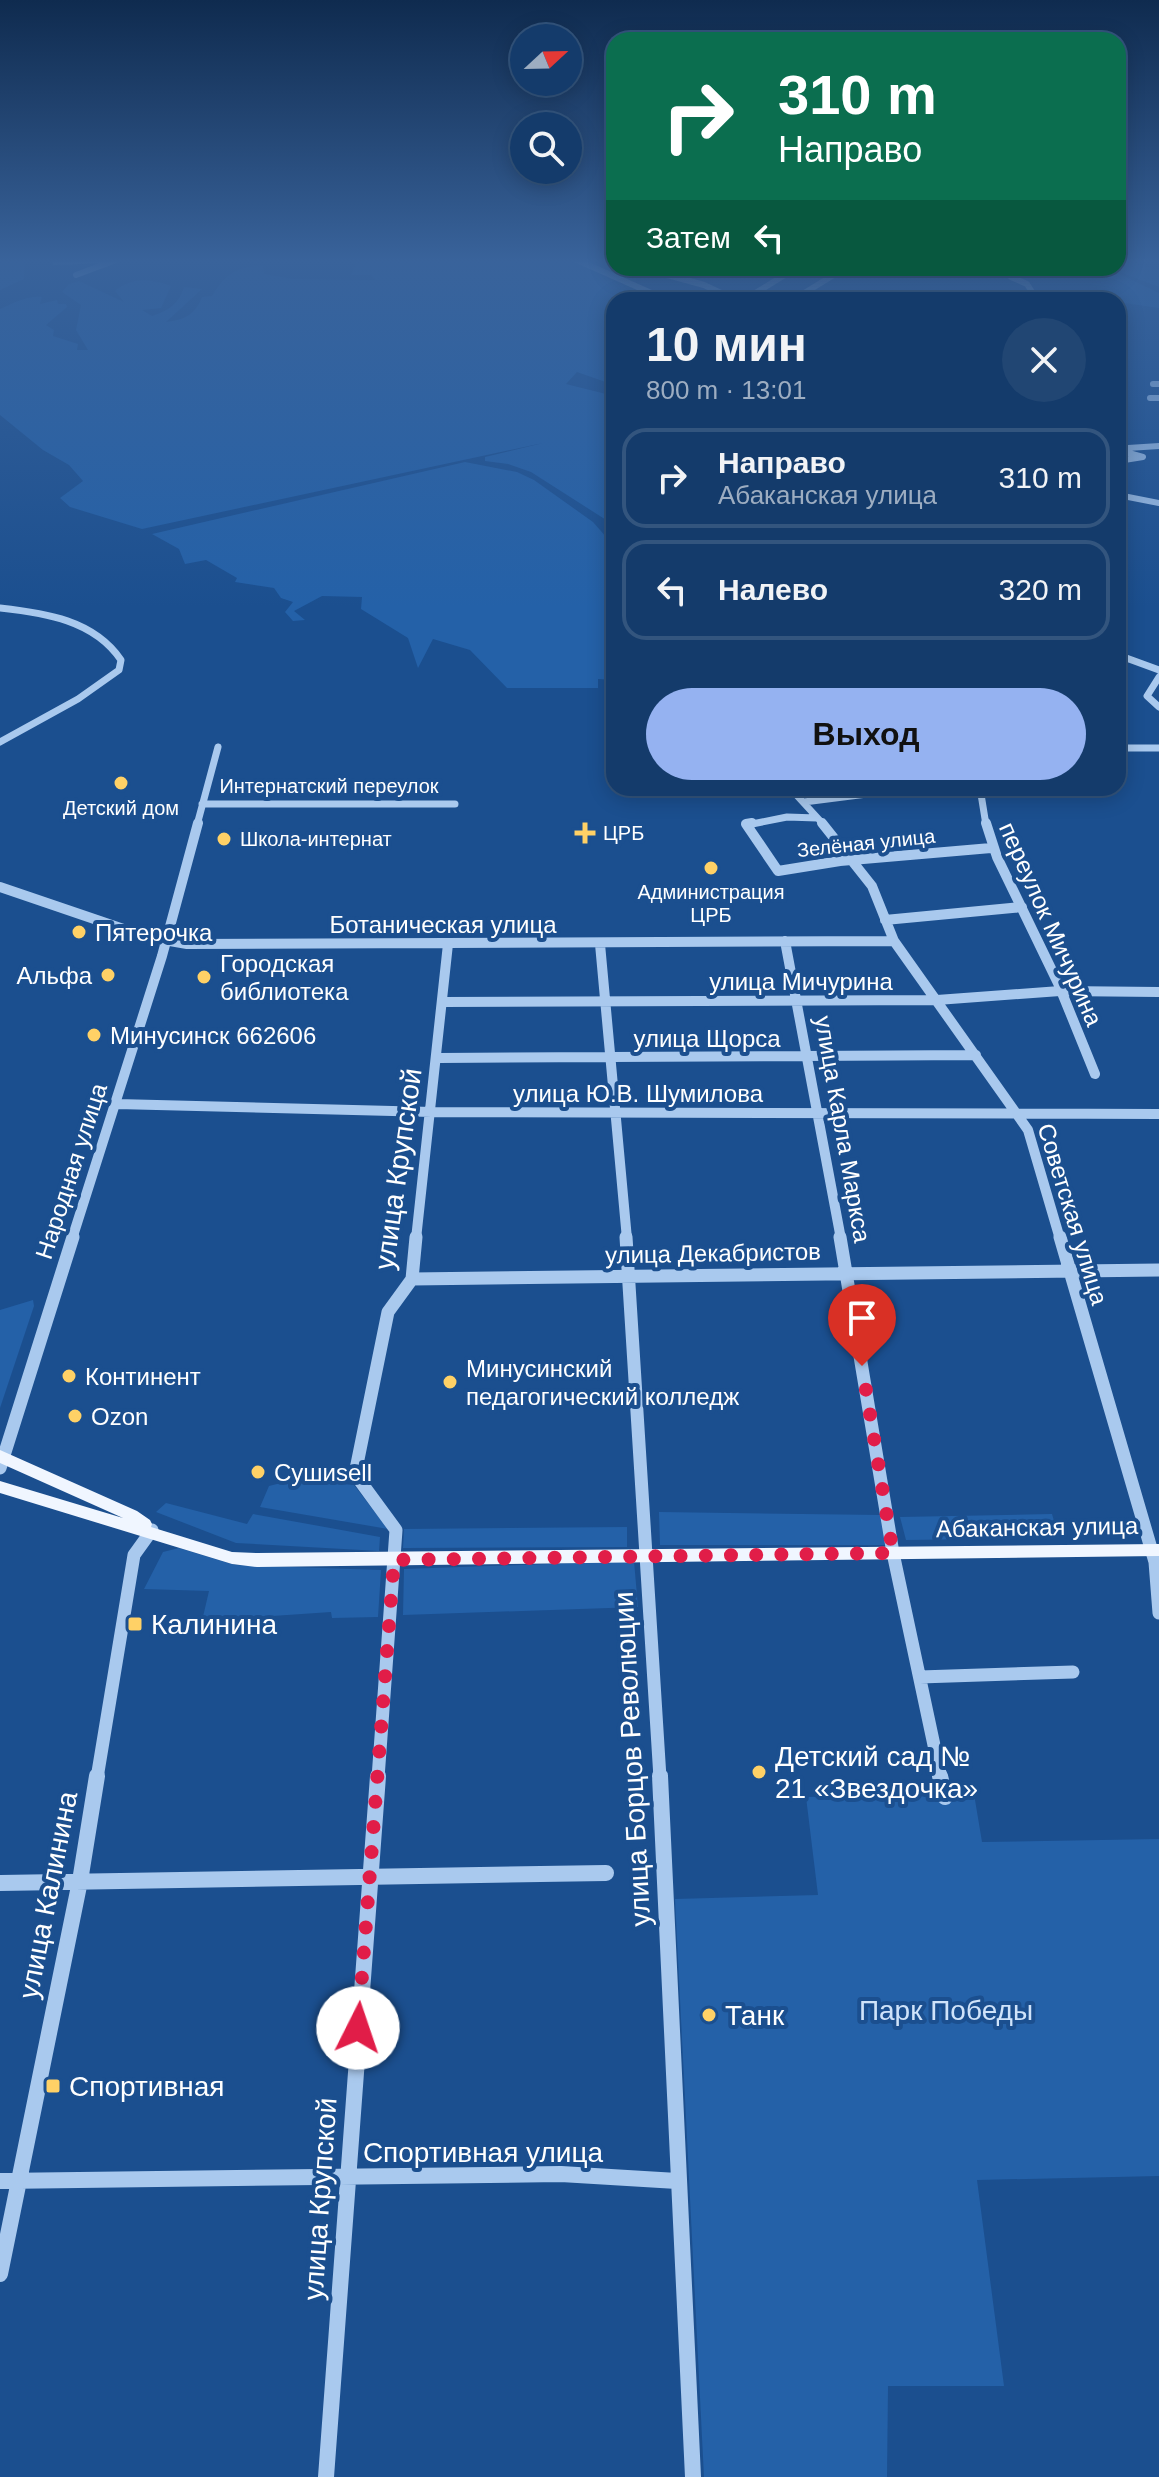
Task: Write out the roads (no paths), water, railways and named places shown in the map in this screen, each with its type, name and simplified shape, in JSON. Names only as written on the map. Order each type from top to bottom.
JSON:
[{"type":"main road","name":"Абаканская улица","points":[[1,1460],[131,1515],[152,1530]]},
{"type":"main road","name":"Абаканская улица","points":[[0,1487],[152,1530],[232,1558],[394,1560],[1155,1550]]},
{"type":"street","points":[[1150,398],[1159,398]]},
{"type":"street","points":[[1126,448],[1159,446]]},
{"type":"street","points":[[1126,452],[1143,457],[1126,460]]},
{"type":"street","points":[[1126,497],[1159,503]]},
{"type":"street","points":[[0,608],[54,615],[107,642],[121,660],[119,670],[78,699],[0,742]]},
{"type":"street","points":[[1126,658],[1159,670]]},
{"type":"street","points":[[1159,677],[1147,696],[1159,707]]},
{"type":"street","name":"Народная улица","points":[[1,1460],[117,1104],[166,942],[218,747]]},
{"type":"street","points":[[1126,748],[1159,748]]},
{"type":"street","name":"Советская улица","points":[[798,796],[872,886],[894,941],[1028,1130],[1067,1271],[1155,1550],[1159,1613]]},
{"type":"street","points":[[804,802],[851,796]]},
{"type":"street","name":"переулок Мичурина","points":[[980,796],[991,848],[1003,864],[1095,1074]]},
{"type":"street","name":"Интернатский переулок","points":[[202,804],[455,804]]},
{"type":"street","name":"Зелёная улица","points":[[817,818],[787,817],[746,824],[778,871],[991,848]]},
{"type":"street","name":"Ботаническая улица","points":[[0,887],[166,942],[206,945],[894,941]]},
{"type":"street","points":[[885,920],[1022,907]]},
{"type":"street","name":"улица Карла Маркса","points":[[785,941],[847,1273],[893,1553],[945,1797]]},
{"type":"street","name":"улица Крупской","points":[[326,2477],[396,1530],[355,1474],[388,1312],[412,1279],[439,1058],[448,944]]},
{"type":"street","name":"улица Борцов Революции","points":[[600,944],[631,1276],[649,1557],[693,2477]]},
{"type":"street","name":"улица Мичурина","points":[[444,1002],[937,1000],[1060,991],[1159,992]]},
{"type":"street","name":"улица Щорса","points":[[439,1058],[976,1055]]},
{"type":"street","name":"улица Ю.В. Шумилова","points":[[117,1104],[432,1112],[1159,1114]]},
{"type":"street","name":"улица Декабристов","points":[[412,1279],[1159,1270]]},
{"type":"street","name":"улица Калинина","points":[[0,2274],[9,2181],[80,1881],[134,1555],[152,1530]]},
{"type":"street","points":[[920,1677],[1073,1672]]},
{"type":"street","points":[[0,1883],[606,1873]]},
{"type":"street","name":"Спортивная улица","points":[[9,2181],[561,2174],[677,2181]]},
{"type":"place","name":"Детский дом","points":[[121,783]]},
{"type":"place","name":"ЦРБ","points":[[585,833]]},
{"type":"place","name":"Школа-интернат","points":[[224,839]]},
{"type":"place","name":"Администрация ЦРБ","points":[[711,868]]},
{"type":"place","name":"Пятерочка","points":[[79,932]]},
{"type":"place","name":"Альфа","points":[[108,975]]},
{"type":"place","name":"Городская библиотека","points":[[204,977]]},
{"type":"place","name":"Минусинск 662606","points":[[94,1035]]},
{"type":"place","name":"Континент","points":[[69,1376]]},
{"type":"place","name":"Минусинский педагогический колледж","points":[[450,1382]]},
{"type":"place","name":"Ozon","points":[[75,1416]]},
{"type":"place","name":"Сушиsell","points":[[258,1472]]},
{"type":"place","name":"Калинина","points":[[135,1624]]},
{"type":"place","name":"Детский сад № 21 «Звездочка»","points":[[759,1772]]},
{"type":"place","name":"Танк","points":[[709,2015]]},
{"type":"place","name":"Спортивная","points":[[53,2086]]},
{"type":"park label","name":"Парк Победы","points":[[946,2010]]}]
